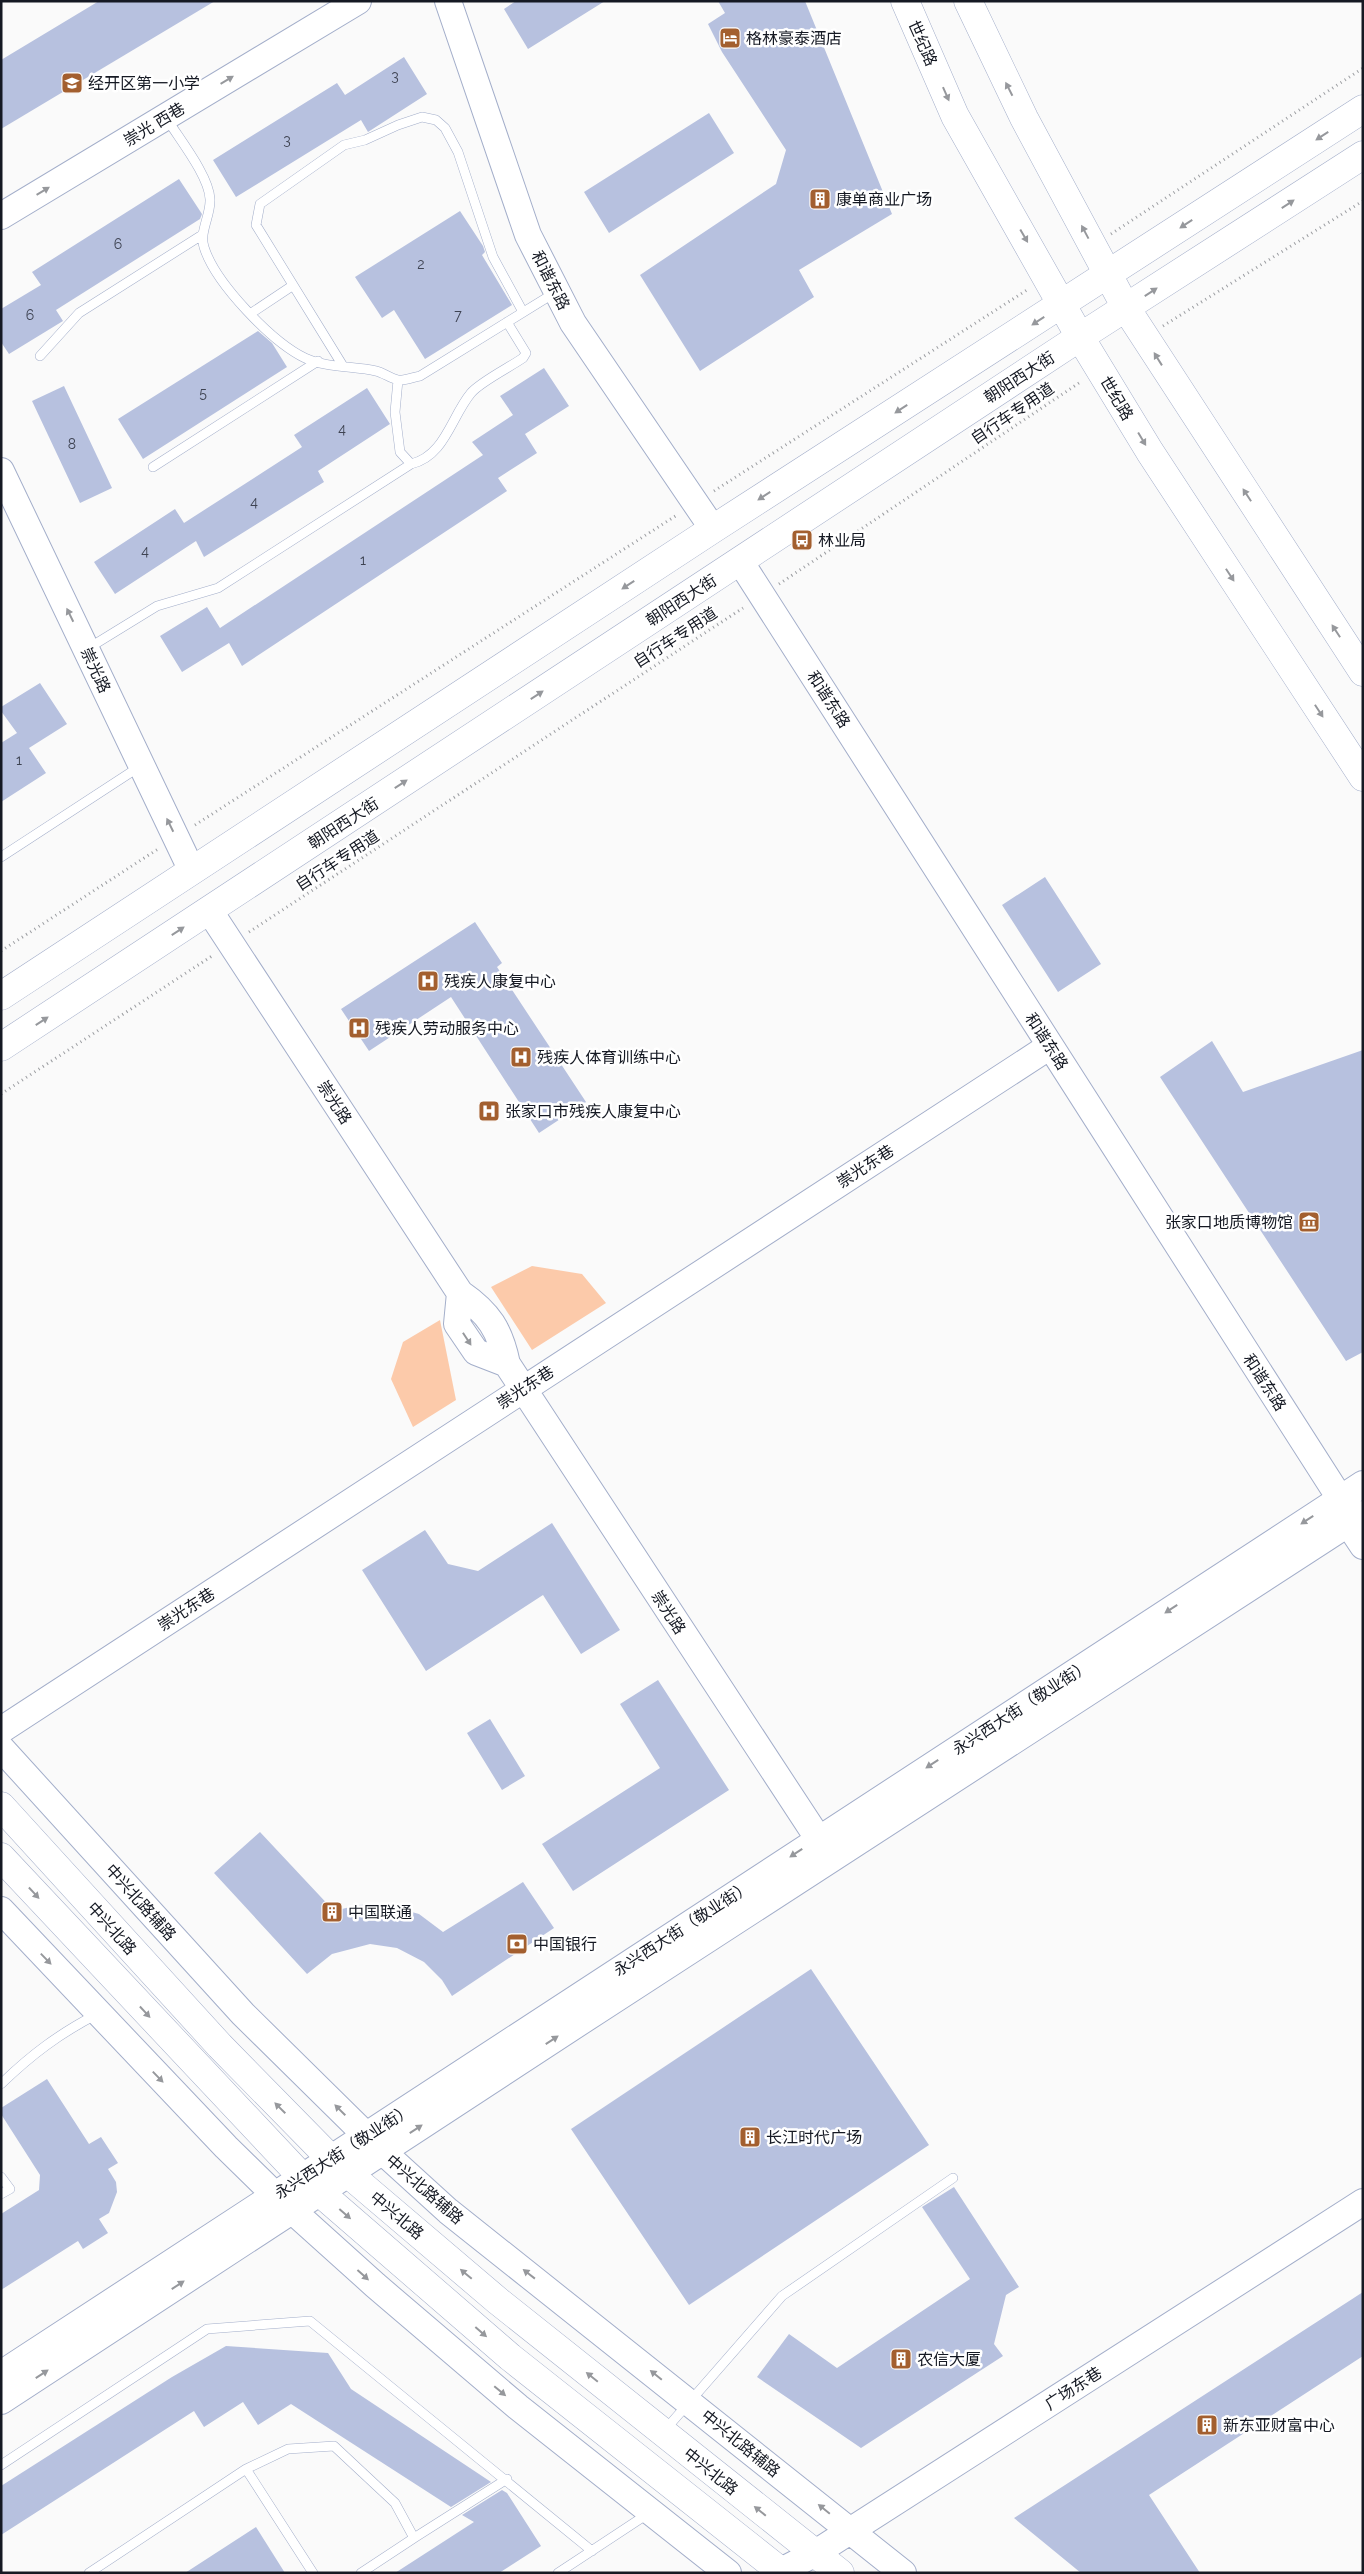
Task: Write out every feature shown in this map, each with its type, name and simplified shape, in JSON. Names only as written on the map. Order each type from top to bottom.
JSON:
[{"type":"main road","name":"世纪路","points":[[905,1],[955,116],[1080,337],[1150,452],[1363,777]]},
{"type":"main road","points":[[968,1],[1024,118],[1126,308],[1363,672]]},
{"type":"main road","points":[[1,996],[191,869],[713,529],[1363,109]]},
{"type":"main road","name":"朝阳西大街","points":[[1,1047],[1080,337],[1363,155]]},
{"type":"main road","name":"中兴北路","points":[[1,1806],[220,2046],[339,2166],[498,2301],[840,2573]]},
{"type":"main road","name":"中兴北路","points":[[1,1857],[311,2185],[510,2357],[781,2572]]},
{"type":"street","name":"崇光 西巷","points":[[1,216],[358,1]]},
{"type":"street","name":"和谐东路","points":[[448,1],[528,236],[573,323],[713,529]]},
{"type":"street","name":"崇光路","points":[[1,471],[191,869]]},
{"type":"street","name":"和谐东路","points":[[740,561],[1050,1046],[1352,1509],[1363,1546]]},
{"type":"street","name":"崇光路","points":[[209,910],[460,1293],[482,1308],[502,1339],[507,1364],[825,1849]]},
{"type":"street","name":"崇光东巷","points":[[1,1730],[1050,1046]]},
{"type":"street","name":"永兴西大街（敬业街）","points":[[1,2374],[283,2203],[825,1849],[1352,1509]]},
{"type":"street","name":"中兴北路辅路","points":[[1,1748],[243,2014],[374,2143],[448,2210],[903,2573]]},
{"type":"street","points":[[1,1910],[98,2013],[283,2203],[375,2285],[518,2407],[728,2573]]},
{"type":"street","name":"广场东巷","points":[[781,2572],[851,2531],[1363,2202]]},
{"type":"street","name":"永兴西大街（敬业街）","points":[[1,2401],[283,2203]]},
{"type":"lane","points":[[166,117],[209,187],[211,200],[208,221],[202,235],[203,246],[210,262],[241,307],[282,343],[306,359],[378,372],[398,380],[420,376],[557,291]]},
{"type":"lane","points":[[343,366],[256,225],[260,204],[344,146],[365,140],[398,124],[422,117],[436,120],[445,128],[458,152],[493,257],[523,312]]},
{"type":"lane","points":[[40,356],[79,313],[202,235]]},
{"type":"lane","points":[[250,314],[292,286]]},
{"type":"lane","points":[[86,649],[157,606],[218,588],[410,464],[424,461],[438,447],[472,392],[523,358],[526,353],[508,322]]},
{"type":"lane","points":[[153,467],[318,361]]},
{"type":"lane","points":[[398,380],[395,412],[400,452],[410,464]]},
{"type":"lane","points":[[1,857],[142,766]]},
{"type":"lane","points":[[1,2084],[31,2055],[62,2033],[98,2013]]},
{"type":"lane","points":[[1,2176],[10,2189],[1,2194]]},
{"type":"lane","points":[[663,2433],[782,2296],[953,2178]]},
{"type":"lane","points":[[1,2465],[207,2329],[310,2321],[592,2551]]},
{"type":"lane","points":[[89,2573],[246,2469],[288,2449],[334,2446],[395,2503],[414,2538]]},
{"type":"lane","points":[[246,2469],[311,2572]]},
{"type":"lane","points":[[361,2573],[507,2480]]},
{"type":"lane","points":[[558,2573],[651,2512]]},
{"type":"path","points":[[1145,338],[1363,201]]},
{"type":"path","name":"自行车专用道","points":[[1,1094],[762,595],[1100,369]]},
{"type":"shaded area","points":[[532,1266],[582,1274],[606,1303],[532,1350],[491,1287]]},
{"type":"shaded area","points":[[440,1320],[456,1400],[413,1427],[391,1379],[403,1342]]},
{"type":"building","points":[[99,1],[215,1],[1,129],[1,60]]},
{"type":"building","points":[[516,1],[605,1],[528,49],[504,9]]},
{"type":"building","name":"康单商业广场","points":[[718,1],[805,1],[892,214],[799,270],[814,297],[700,371],[640,275],[776,184],[786,150],[722,52],[708,24],[725,13]]},
{"type":"building","points":[[404,57],[427,94],[368,132],[361,120],[236,197],[213,160],[337,83],[345,95]]},
{"type":"building","points":[[709,113],[734,153],[609,233],[584,192]]},
{"type":"building","points":[[179,179],[202,214],[200,219],[56,310],[63,321],[9,354],[1,342],[1,309],[41,285],[32,272]]},
{"type":"building","points":[[460,211],[483,246],[485,252],[482,255],[512,305],[425,359],[394,310],[382,318],[355,277]]},
{"type":"building","points":[[258,331],[272,343],[287,367],[143,459],[118,419]]},
{"type":"building","points":[[544,368],[569,406],[525,434],[537,453],[498,478],[507,491],[242,666],[229,643],[182,672],[160,636],[207,607],[220,628],[483,455],[472,442],[513,415],[500,396]]},
{"type":"building","points":[[64,386],[112,488],[80,503],[32,401]]},
{"type":"building","points":[[367,388],[390,424],[318,471],[324,482],[204,557],[196,541],[115,594],[94,562],[175,509],[184,523],[302,447],[294,435]]},
{"type":"building","points":[[40,683],[67,724],[29,748],[46,773],[1,802],[1,743],[17,733],[1,711],[1,707]]},
{"type":"building","points":[[1045,877],[1101,964],[1058,992],[1002,905]]},
{"type":"building","points":[[475,922],[502,963],[497,967],[586,1102],[539,1133],[451,997],[369,1051],[341,1009]]},
{"type":"building","name":"张家口地质博物馆","points":[[1212,1041],[1243,1092],[1363,1050],[1363,1352],[1346,1361],[1160,1077]]},
{"type":"building","points":[[552,1523],[620,1630],[581,1654],[543,1595],[426,1671],[362,1570],[425,1530],[448,1564],[478,1571]]},
{"type":"building","points":[[658,1680],[729,1790],[573,1891],[542,1844],[660,1768],[620,1704]]},
{"type":"building","points":[[490,1719],[525,1776],[502,1790],[467,1733]]},
{"type":"building","name":"中国联通","points":[[260,1832],[334,1911],[358,1905],[383,1904],[419,1914],[443,1932],[523,1882],[554,1928],[452,1996],[442,1980],[424,1962],[397,1948],[370,1944],[332,1954],[307,1974],[214,1873]]},
{"type":"building","name":"长江时代广场","points":[[811,1969],[929,2145],[689,2305],[571,2129]]},
{"type":"building","points":[[47,2079],[89,2144],[101,2137],[118,2163],[108,2169],[116,2182],[117,2192],[109,2213],[99,2219],[108,2233],[83,2249],[78,2241],[1,2290],[1,2214],[39,2190],[40,2175],[1,2114],[1,2108]]},
{"type":"building","points":[[954,2187],[1019,2287],[1006,2295],[994,2344],[1003,2356],[861,2448],[757,2377],[789,2334],[837,2368],[970,2279],[922,2207]]},
{"type":"building","name":"新东亚财富中心","points":[[1363,2292],[1363,2356],[1149,2495],[1200,2573],[1081,2573],[1014,2518]]},
{"type":"building","points":[[226,2346],[328,2353],[351,2389],[491,2482],[451,2507],[291,2404],[258,2425],[243,2402],[204,2427],[194,2411],[1,2535],[1,2486],[172,2377]]},
{"type":"building","points":[[502,2490],[507,2493],[541,2546],[499,2573],[395,2573],[474,2522],[462,2515]]},
{"type":"building","points":[[256,2527],[285,2573],[185,2573]]},
{"type":"place","name":"格林豪泰酒店","points":[[730,38]]},
{"type":"place","name":"经开区第一小学","points":[[72,83]]},
{"type":"place","name":"康单商业广场","points":[[820,199]]},
{"type":"place","name":"林业局","points":[[802,540]]},
{"type":"place","name":"残疾人康复中心","points":[[428,981]]},
{"type":"place","name":"残疾人劳动服务中心","points":[[359,1028]]},
{"type":"place","name":"残疾人体育训练中心","points":[[521,1057]]},
{"type":"place","name":"张家口市残疾人康复中心","points":[[489,1111]]},
{"type":"place","name":"张家口地质博物馆","points":[[1309,1222]]},
{"type":"place","name":"中国联通","points":[[332,1912]]},
{"type":"place","name":"中国银行","points":[[517,1944]]},
{"type":"place","name":"长江时代广场","points":[[750,2137]]},
{"type":"place","name":"农信大厦","points":[[901,2359]]},
{"type":"place","name":"新东亚财富中心","points":[[1207,2425]]}]
